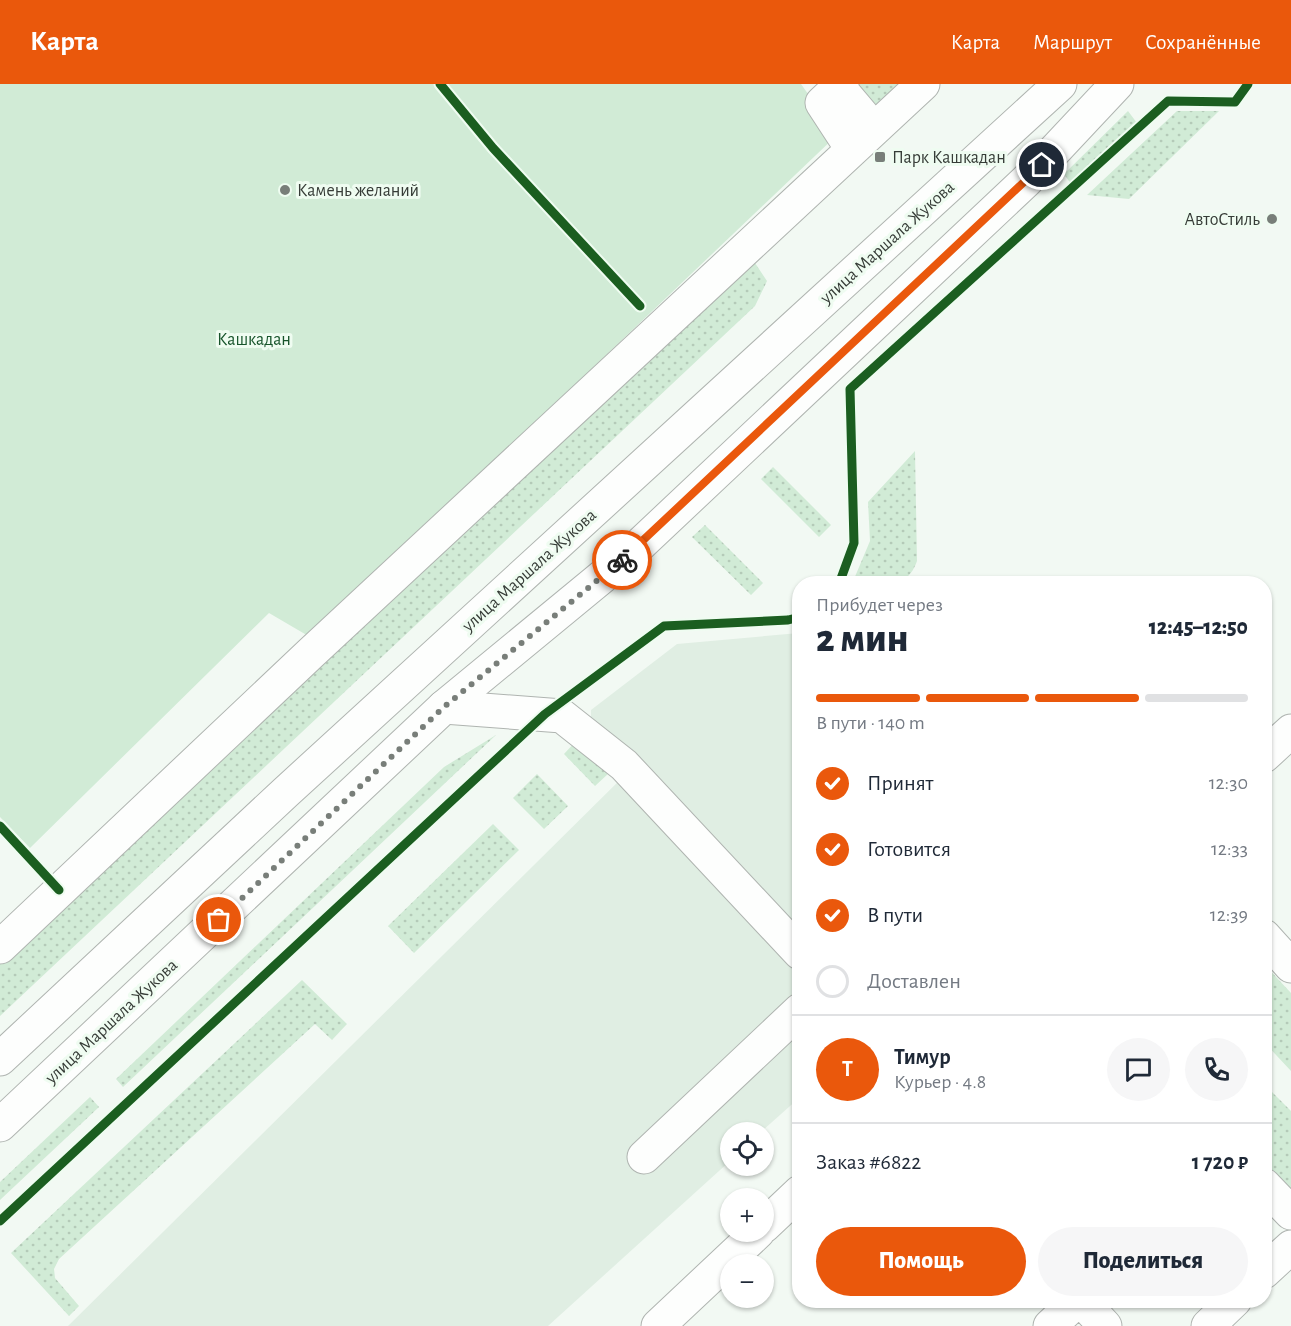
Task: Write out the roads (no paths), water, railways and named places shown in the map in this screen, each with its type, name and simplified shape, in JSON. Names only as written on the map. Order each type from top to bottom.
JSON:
[{"type":"main road","points":[[0,947],[311,653],[923,84]]},
{"type":"main road","name":"улица Маршала Жукова","points":[[0,1059],[295,784],[1060,84]]},
{"type":"main road","name":"улица Маршала Жукова","points":[[0,1125],[444,707],[630,553],[1026,181],[1117,84]]},
{"type":"main road","points":[[839,85],[863,139]]},
{"type":"main road","points":[[444,707],[562,716],[624,765],[792,944]]},
{"type":"main road","points":[[1272,749],[1291,731]]},
{"type":"main road","points":[[1272,945],[1291,966]]},
{"type":"main road","points":[[644,1156],[792,1017]]},
{"type":"main road","points":[[1272,1193],[1291,1213]]},
{"type":"main road","points":[[774,1217],[792,1200]]},
{"type":"main road","points":[[658,1326],[747,1242]]},
{"type":"main road","points":[[1272,1265],[1291,1247]]},
{"type":"main road","points":[[1050,1326],[1071,1308]]},
{"type":"main road","points":[[1088,1308],[1106,1326]]},
{"type":"main road","points":[[1208,1326],[1227,1308]]},
{"type":"place","name":"Парк Кашкадан","points":[[880,157]]},
{"type":"place","name":"Камень желаний","points":[[285,190]]},
{"type":"place","name":"АвтоСтиль","points":[[1272,219]]},
{"type":"park label","name":"Кашкадан","points":[[254,339]]}]
